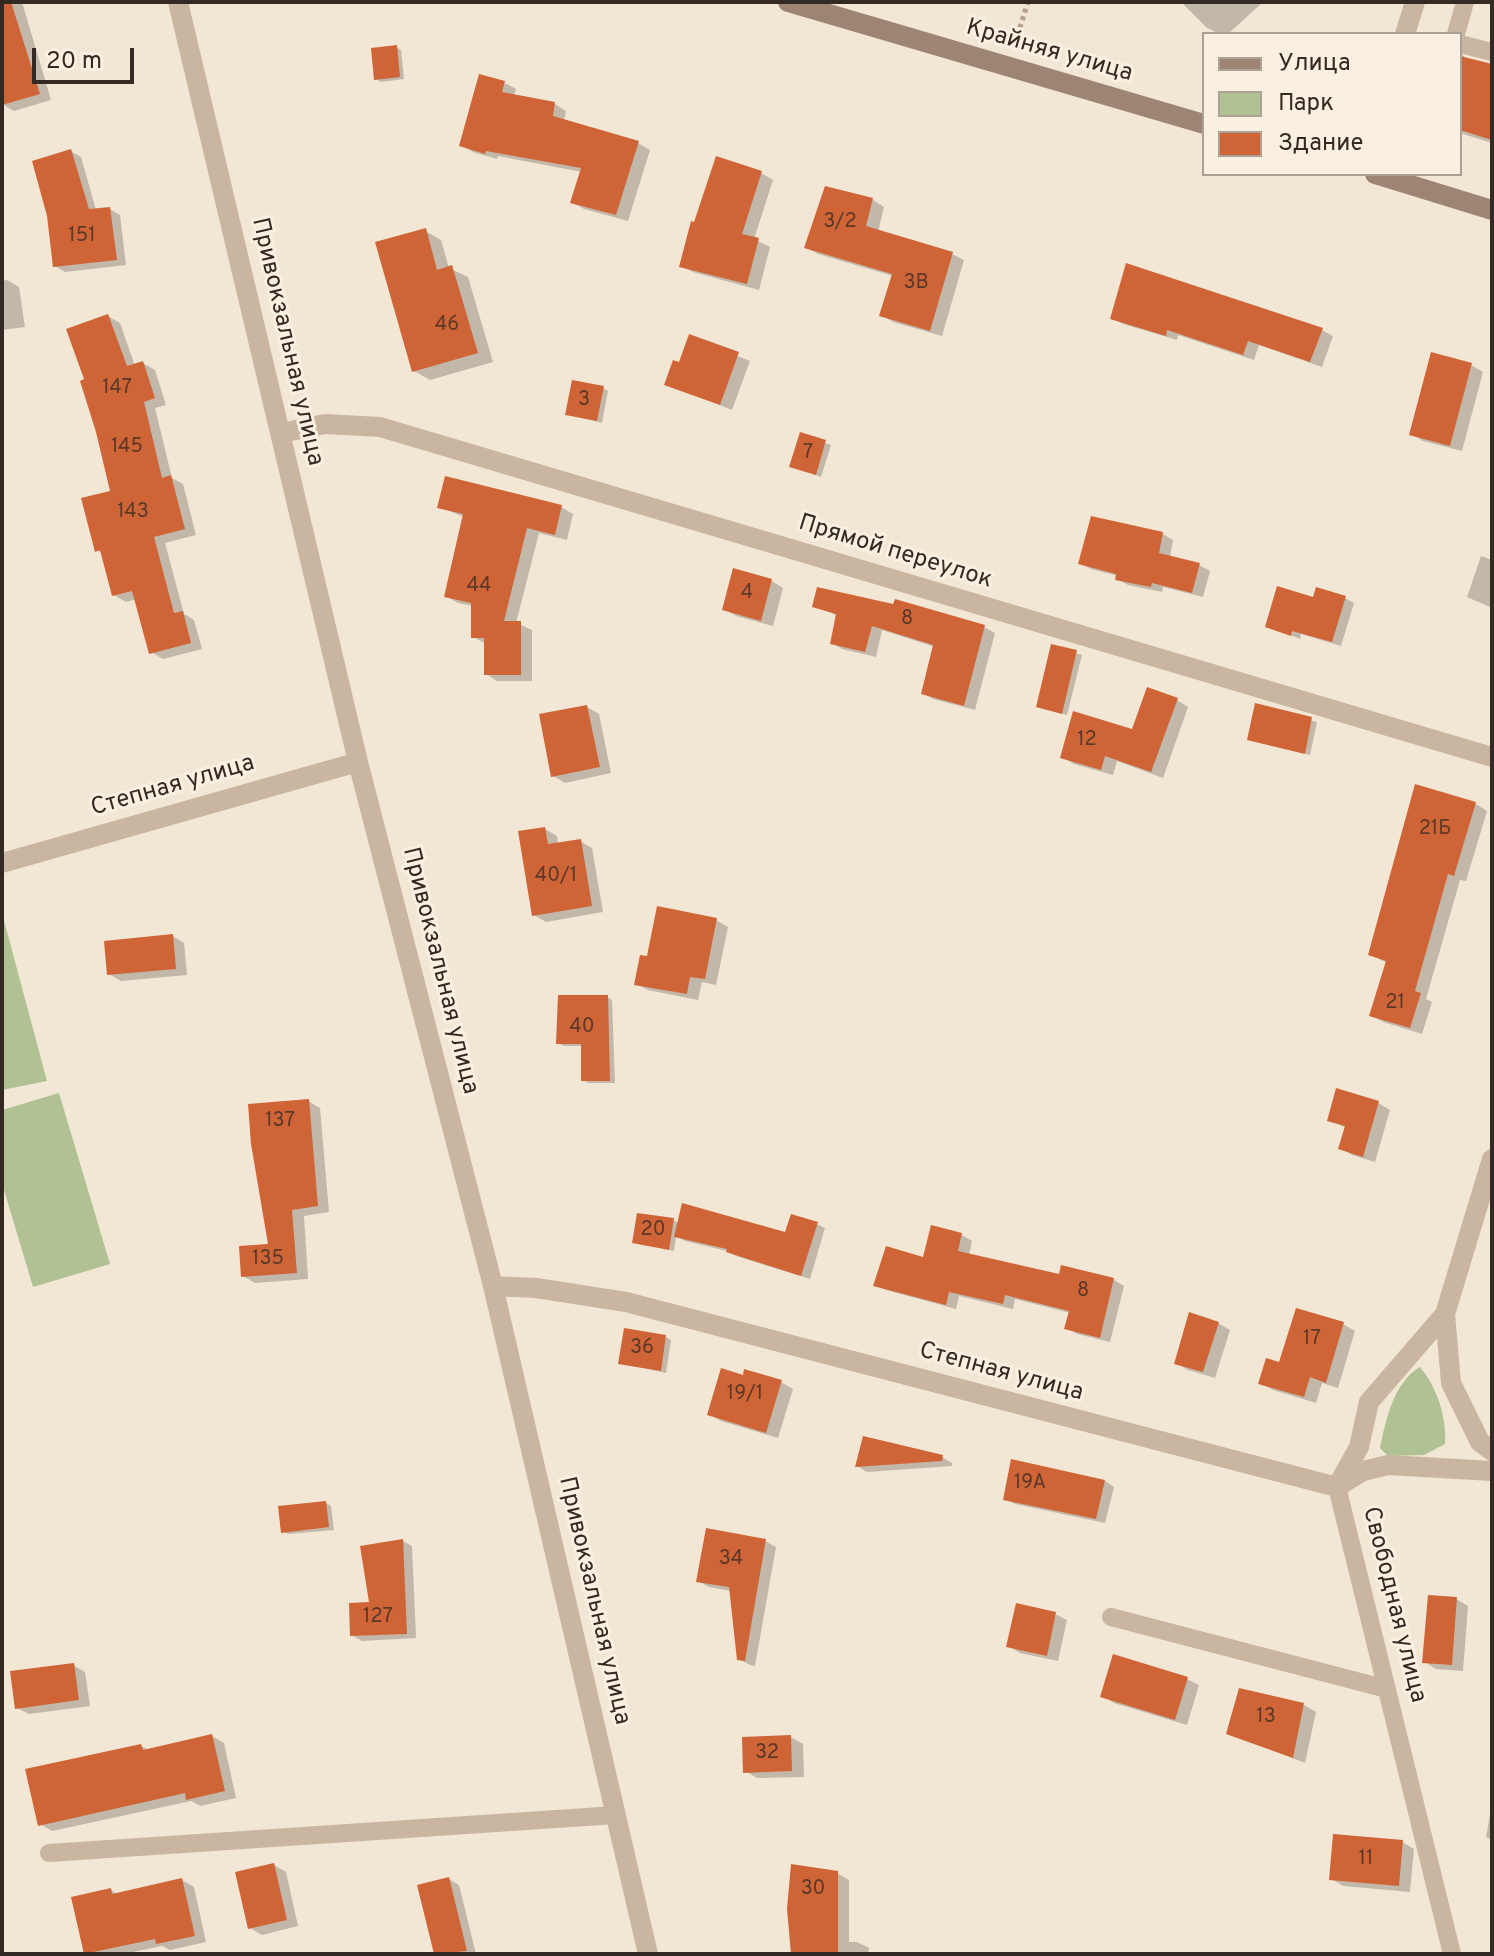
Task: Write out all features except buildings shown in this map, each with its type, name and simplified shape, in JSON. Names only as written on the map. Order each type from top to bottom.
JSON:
[{"type":"street","name":"Привокзальная улица","points":[[178,2],[358,762],[493,1286],[648,1954]]},
{"type":"street","name":"Крайняя улица","points":[[788,2],[1202,123]]},
{"type":"street","points":[[1406,32],[1415,2]]},
{"type":"street","points":[[1382,176],[1492,210]]},
{"type":"street","name":"Прямой переулок","points":[[281,433],[325,424],[380,427],[1492,757]]},
{"type":"street","name":"Степная улица","points":[[2,863],[358,762]]},
{"type":"street","name":"Свободная улица","points":[[1337,1487],[1359,1447],[1369,1402],[1445,1314],[1492,1159]]},
{"type":"street","name":"Степная улица","points":[[493,1286],[536,1288],[626,1302],[1337,1487]]},
{"type":"street","points":[[1445,1314],[1451,1383],[1480,1442],[1492,1451]]},
{"type":"street","points":[[1337,1487],[1363,1471],[1388,1465],[1492,1471]]},
{"type":"lane","points":[[1457,32],[1465,2]]},
{"type":"lane","points":[[1462,44],[1492,52]]},
{"type":"lane","name":"Свободная улица","points":[[1337,1487],[1452,1954]]},
{"type":"lane","points":[[1111,1617],[1387,1689]]},
{"type":"lane","points":[[49,1853],[616,1815]]},
{"type":"path","points":[[1008,67],[1028,2]]},
{"type":"green space","points":[[2,913],[47,1081],[2,1090]]},
{"type":"green space","points":[[59,1093],[110,1264],[33,1287],[2,1183],[2,1110]]},
{"type":"green space","points":[[1420,1367],[1440,1403],[1445,1444],[1424,1455],[1388,1456],[1380,1448],[1392,1402],[1404,1382]]}]
